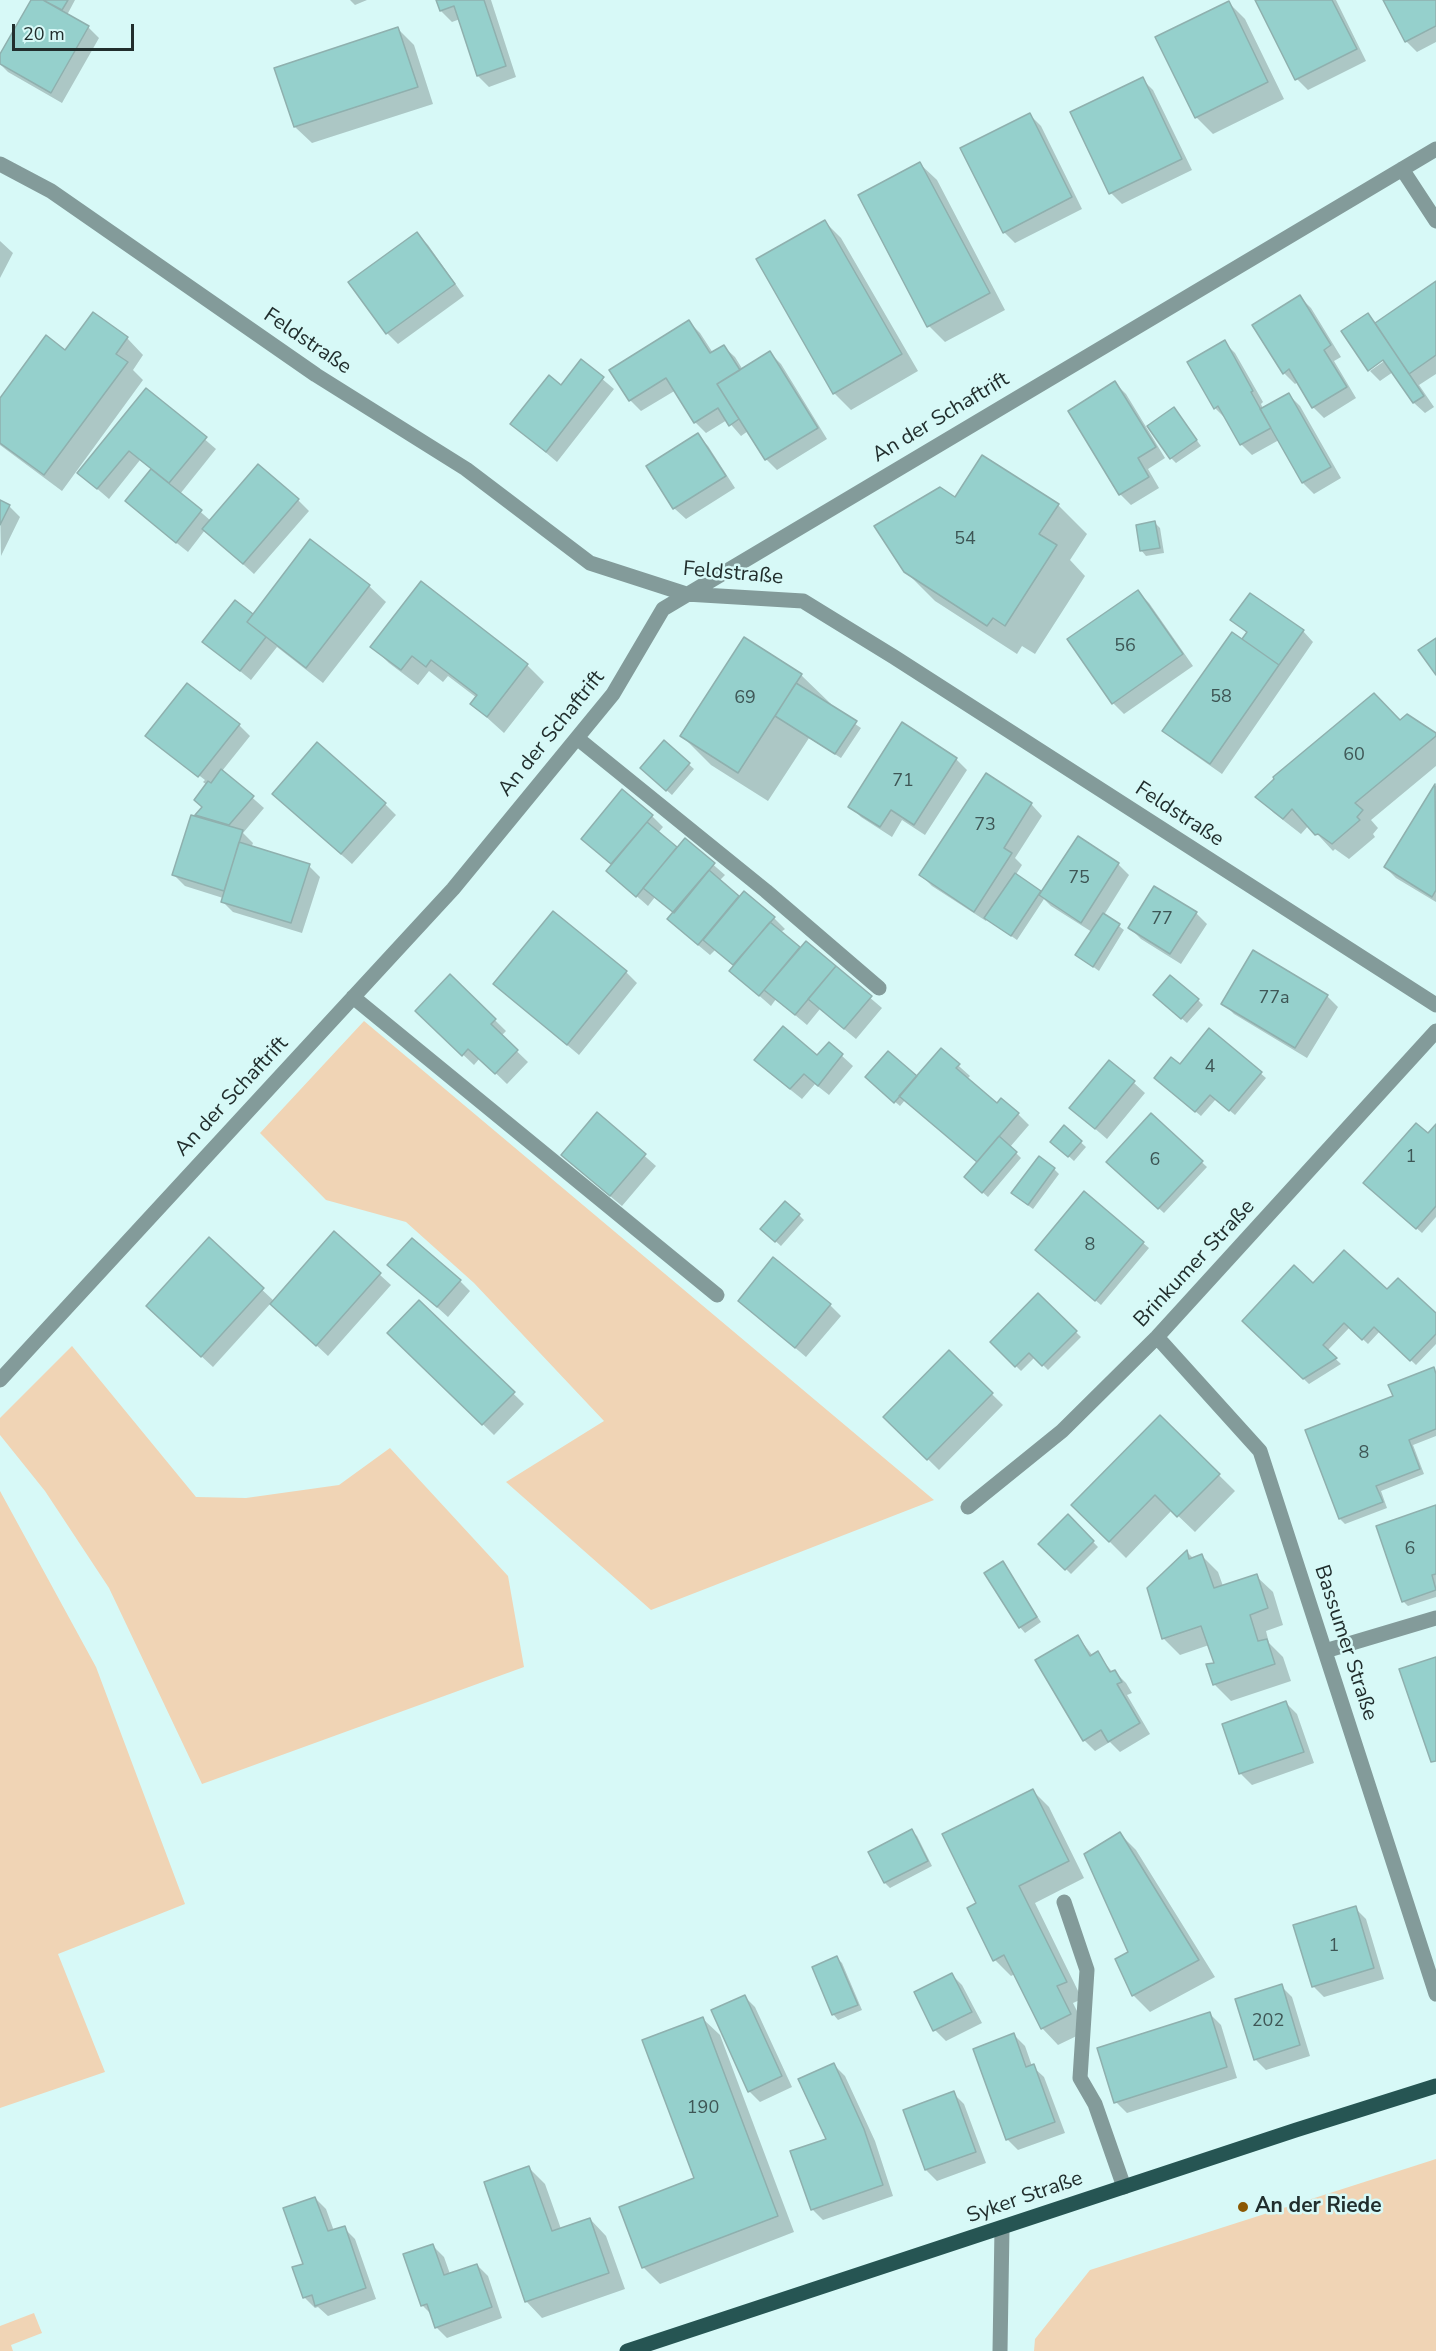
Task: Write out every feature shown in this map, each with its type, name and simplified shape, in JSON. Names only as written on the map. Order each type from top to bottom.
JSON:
[{"type":"main road","name":"Syker Straße","points":[[627,2351],[1436,2086]]},
{"type":"street","name":"An der Schaftrift","points":[[0,1380],[453,890],[613,694],[663,609],[1436,149]]},
{"type":"street","name":"Feldstraße","points":[[0,165],[51,190],[316,375],[466,468],[590,563],[686,594],[803,602],[894,657],[1436,1005]]},
{"type":"street","points":[[1402,169],[1436,221]]},
{"type":"street","points":[[577,738],[766,891],[879,988]]},
{"type":"street","points":[[353,998],[717,1295]]},
{"type":"street","name":"Brinkumer Straße","points":[[968,1507],[1062,1431],[1157,1337],[1436,1031]]},
{"type":"street","name":"Bassumer Straße","points":[[1157,1337],[1260,1451],[1436,1994]]},
{"type":"street","points":[[1325,1651],[1436,1618]]},
{"type":"street","points":[[1064,1902],[1087,1970],[1080,2078],[1095,2104],[1124,2187]]},
{"type":"street","points":[[1000,2351],[1002,2228]]},
{"type":"shaded area","points":[[364,1021],[934,1500],[651,1610],[506,1482],[604,1421],[474,1283],[406,1222],[326,1200],[260,1133]]},
{"type":"shaded area","points":[[72,1346],[196,1497],[246,1498],[339,1485],[390,1448],[508,1576],[524,1667],[202,1784],[109,1588],[45,1491],[0,1435],[0,1418]]},
{"type":"shaded area","points":[[0,1491],[96,1667],[185,1904],[58,1954],[105,2072],[0,2108]]},
{"type":"shaded area","points":[[1436,2159],[1436,2351],[1034,2351],[1035,2339],[1090,2270]]},
{"type":"shaded area","points":[[34,2313],[42,2333],[11,2345],[13,2351],[0,2351],[0,2326]]},
{"type":"building","points":[[31,0],[43,0],[89,26],[51,93],[0,64],[0,54]]},
{"type":"building","points":[[43,0],[68,0],[62,10]]},
{"type":"building","points":[[436,0],[484,0],[506,66],[477,76],[454,6],[440,11]]},
{"type":"building","points":[[1255,0],[1332,0],[1357,49],[1295,80]]},
{"type":"building","points":[[1383,0],[1436,0],[1436,26],[1405,42]]},
{"type":"building","points":[[1229,1],[1268,82],[1195,118],[1155,37]]},
{"type":"building","points":[[398,27],[418,87],[294,127],[274,68]]},
{"type":"building","points":[[1143,77],[1182,159],[1109,194],[1070,112]]},
{"type":"building","points":[[1030,113],[1072,197],[1003,233],[960,148]]},
{"type":"building","points":[[920,162],[990,293],[927,327],[858,195]]},
{"type":"building","points":[[825,220],[902,354],[833,394],[756,259]]},
{"type":"building","points":[[417,232],[455,284],[386,334],[348,282]]},
{"type":"building","points":[[1436,281],[1436,355],[1409,374],[1375,323]]},
{"type":"building","points":[[1300,295],[1331,345],[1324,350],[1347,387],[1312,408],[1289,369],[1283,374],[1252,325]]},
{"type":"building","points":[[93,312],[128,337],[116,354],[128,362],[44,475],[0,443],[0,398],[46,335],[65,350]]},
{"type":"building","points":[[1368,313],[1424,396],[1413,403],[1383,360],[1368,371],[1341,331]]},
{"type":"building","points":[[689,320],[710,353],[724,345],[740,370],[717,384],[739,419],[729,426],[718,408],[694,423],[666,378],[629,401],[609,370]]},
{"type":"building","points":[[1225,340],[1271,428],[1240,445],[1218,406],[1214,409],[1187,362]]},
{"type":"building","points":[[770,351],[818,428],[765,460],[717,384]]},
{"type":"building","points":[[581,359],[604,377],[546,452],[510,424],[549,375],[561,385]]},
{"type":"building","points":[[1115,381],[1156,447],[1138,458],[1149,477],[1119,495],[1068,411]]},
{"type":"building","points":[[146,388],[207,437],[169,483],[129,451],[97,489],[77,473]]},
{"type":"building","points":[[1289,393],[1331,467],[1302,483],[1260,409]]},
{"type":"building","points":[[1174,407],[1197,440],[1170,459],[1147,426]]},
{"type":"building","points":[[698,433],[726,476],[673,509],[646,466]]},
{"type":"building","points":[[982,455],[1059,504],[1039,534],[1057,545],[1005,626],[993,618],[987,626],[904,572],[874,526],[940,487],[955,497]]},
{"type":"building","points":[[258,464],[299,499],[243,564],[202,529]]},
{"type":"building","points":[[151,469],[202,510],[176,543],[125,501]]},
{"type":"building","points":[[0,500],[10,505],[0,525]]},
{"type":"building","points":[[1155,521],[1160,548],[1140,551],[1136,525]]},
{"type":"building","points":[[310,539],[370,585],[306,668],[247,622]]},
{"type":"building","points":[[421,581],[528,664],[487,717],[470,704],[477,695],[431,660],[426,667],[412,656],[401,670],[370,647]]},
{"type":"building","points":[[1138,590],[1183,654],[1112,704],[1067,639]]},
{"type":"building","points":[[1250,593],[1304,630],[1279,665],[1242,639],[1247,632],[1230,620]]},
{"type":"building","points":[[235,600],[253,614],[247,622],[266,637],[240,671],[202,642]]},
{"type":"building","points":[[1232,632],[1279,665],[1210,764],[1162,731]]},
{"type":"building","points":[[744,637],[802,674],[738,773],[680,736]]},
{"type":"building","points":[[1436,638],[1436,675],[1418,650]]},
{"type":"building","points":[[187,683],[240,724],[198,777],[145,736]]},
{"type":"building","points":[[796,683],[857,721],[835,754],[775,716]]},
{"type":"building","points":[[1374,693],[1400,720],[1407,714],[1436,733],[1436,736],[1355,803],[1363,810],[1357,817],[1360,820],[1332,844],[1318,834],[1315,835],[1292,809],[1283,819],[1255,797],[1274,779],[1273,777]]},
{"type":"building","points":[[902,722],[957,758],[914,825],[891,810],[880,827],[848,807]]},
{"type":"building","points":[[664,740],[690,763],[666,791],[640,768]]},
{"type":"building","points":[[317,742],[386,803],[341,854],[272,794]]},
{"type":"building","points":[[221,769],[254,796],[229,825],[195,815],[202,807],[194,800],[208,781],[211,783]]},
{"type":"building","points":[[986,773],[1032,803],[1004,848],[1012,853],[974,912],[919,875]]},
{"type":"building","points":[[1435,784],[1436,890],[1432,897],[1384,867]]},
{"type":"building","points":[[622,789],[653,815],[611,864],[581,839]]},
{"type":"building","points":[[191,815],[243,830],[224,891],[172,875]]},
{"type":"building","points":[[647,822],[677,847],[636,897],[606,871]]},
{"type":"building","points":[[1078,836],[1119,863],[1081,923],[1039,895]]},
{"type":"building","points":[[685,838],[715,863],[674,913],[643,888]]},
{"type":"building","points":[[239,842],[310,864],[291,923],[221,902]]},
{"type":"building","points":[[709,870],[739,896],[698,945],[667,919]]},
{"type":"building","points":[[1015,873],[1041,891],[1011,936],[984,918]]},
{"type":"building","points":[[1154,886],[1197,912],[1170,954],[1128,928]]},
{"type":"building","points":[[744,891],[775,917],[733,965],[703,940]]},
{"type":"building","points":[[553,911],[627,971],[567,1045],[493,984]]},
{"type":"building","points":[[1103,913],[1120,924],[1093,967],[1075,955]]},
{"type":"building","points":[[770,922],[800,947],[759,996],[729,971]]},
{"type":"building","points":[[806,941],[836,966],[795,1015],[764,990]]},
{"type":"building","points":[[1253,950],[1328,995],[1295,1048],[1221,1004]]},
{"type":"building","points":[[836,966],[872,996],[844,1029],[808,999]]},
{"type":"building","points":[[450,974],[496,1019],[491,1024],[518,1050],[495,1074],[468,1049],[462,1056],[415,1011]]},
{"type":"building","points":[[1170,975],[1199,999],[1181,1019],[1153,995]]},
{"type":"building","points":[[783,1026],[817,1055],[829,1042],[843,1054],[818,1086],[804,1074],[790,1089],[754,1060]]},
{"type":"building","points":[[1209,1028],[1262,1072],[1229,1111],[1210,1095],[1195,1112],[1154,1078],[1171,1057],[1180,1064]]},
{"type":"building","points":[[941,1048],[960,1064],[956,1068],[997,1103],[1001,1098],[1019,1113],[977,1162],[899,1096]]},
{"type":"building","points":[[888,1051],[917,1076],[894,1103],[865,1077]]},
{"type":"building","points":[[1109,1060],[1135,1081],[1095,1129],[1069,1108]]},
{"type":"building","points":[[597,1112],[646,1154],[610,1196],[561,1155]]},
{"type":"building","points":[[1151,1113],[1203,1161],[1158,1209],[1106,1162]]},
{"type":"building","points":[[1416,1123],[1428,1133],[1436,1124],[1436,1206],[1416,1229],[1363,1183]]},
{"type":"building","points":[[1064,1125],[1082,1141],[1068,1157],[1050,1142]]},
{"type":"building","points":[[999,1136],[1017,1152],[982,1193],[964,1177]]},
{"type":"building","points":[[1039,1156],[1055,1168],[1028,1205],[1011,1193]]},
{"type":"building","points":[[1084,1191],[1144,1242],[1095,1301],[1035,1250]]},
{"type":"building","points":[[785,1201],[800,1214],[775,1242],[760,1229]]},
{"type":"building","points":[[334,1231],[381,1273],[316,1346],[270,1304]]},
{"type":"building","points":[[209,1237],[264,1288],[201,1357],[146,1306]]},
{"type":"building","points":[[412,1238],[461,1280],[437,1307],[387,1265]]},
{"type":"building","points":[[1344,1250],[1387,1289],[1398,1278],[1436,1313],[1436,1334],[1410,1361],[1374,1327],[1362,1340],[1344,1323],[1323,1345],[1337,1358],[1303,1379],[1242,1321],[1294,1265],[1313,1283]]},
{"type":"building","points":[[773,1257],[831,1304],[795,1348],[738,1301]]},
{"type":"building","points":[[1038,1293],[1077,1331],[1042,1366],[1029,1353],[1015,1367],[990,1342]]},
{"type":"building","points":[[419,1300],[515,1392],[482,1425],[387,1333]]},
{"type":"building","points":[[949,1350],[993,1393],[927,1460],[883,1417]]},
{"type":"building","points":[[1434,1367],[1436,1429],[1409,1440],[1420,1469],[1376,1486],[1383,1502],[1339,1519],[1305,1430],[1393,1396],[1388,1385]]},
{"type":"building","points":[[1160,1415],[1220,1474],[1177,1517],[1155,1495],[1109,1542],[1071,1505]]},
{"type":"building","points":[[1436,1505],[1436,1574],[1432,1575],[1436,1590],[1402,1602],[1376,1526]]},
{"type":"building","points":[[1068,1514],[1094,1541],[1065,1570],[1038,1544]]},
{"type":"building","points":[[1187,1550],[1189,1559],[1202,1554],[1214,1588],[1257,1574],[1268,1608],[1250,1615],[1258,1641],[1267,1639],[1275,1664],[1213,1685],[1206,1664],[1214,1663],[1201,1626],[1162,1639],[1147,1588]]},
{"type":"building","points":[[1003,1561],[1037,1617],[1019,1628],[984,1573]]},
{"type":"building","points":[[1078,1635],[1090,1656],[1098,1651],[1110,1672],[1115,1670],[1122,1682],[1117,1684],[1140,1723],[1108,1742],[1101,1730],[1083,1741],[1035,1660]]},
{"type":"building","points":[[1436,1657],[1436,1761],[1431,1762],[1399,1669]]},
{"type":"building","points":[[1286,1701],[1304,1752],[1239,1774],[1222,1724]]},
{"type":"building","points":[[1033,1789],[1069,1861],[1019,1886],[1067,1982],[1057,1986],[1071,2014],[1041,2029],[1004,1955],[993,1961],[967,1908],[976,1903],[942,1834]]},
{"type":"building","points":[[912,1829],[928,1861],[884,1883],[868,1852]]},
{"type":"building","points":[[1120,1832],[1199,1960],[1132,1996],[1115,1959],[1128,1952],[1084,1854]]},
{"type":"building","points":[[1356,1906],[1374,1968],[1312,1987],[1293,1925]]},
{"type":"building","points":[[837,1956],[858,2005],[832,2015],[812,1967]]},
{"type":"building","points":[[952,1973],[972,2012],[933,2031],[914,1992]]},
{"type":"building","points":[[1282,1984],[1300,2045],[1254,2060],[1235,1999]]},
{"type":"building","points":[[745,1995],[782,2076],[748,2092],[711,2010]]},
{"type":"building","points":[[1210,2012],[1227,2067],[1114,2103],[1097,2048]]},
{"type":"building","points":[[703,2017],[778,2216],[642,2268],[619,2207],[694,2178],[642,2040]]},
{"type":"building","points":[[1014,2033],[1026,2067],[1034,2064],[1055,2122],[1006,2140],[973,2049]]},
{"type":"building","points":[[834,2063],[864,2129],[883,2185],[811,2210],[790,2151],[826,2139],[798,2079]]},
{"type":"building","points":[[954,2091],[976,2152],[925,2170],[903,2110]]},
{"type":"building","points":[[529,2166],[552,2231],[590,2218],[609,2273],[525,2302],[484,2182]]},
{"type":"building","points":[[315,2197],[328,2231],[345,2226],[366,2288],[315,2306],[312,2295],[303,2298],[292,2267],[303,2264],[283,2208]]},
{"type":"building","points":[[433,2244],[444,2275],[477,2264],[492,2307],[435,2328],[427,2304],[421,2306],[403,2254]]},
{"type":"place","name":"An der Riede","points":[[1243,2207]]}]
